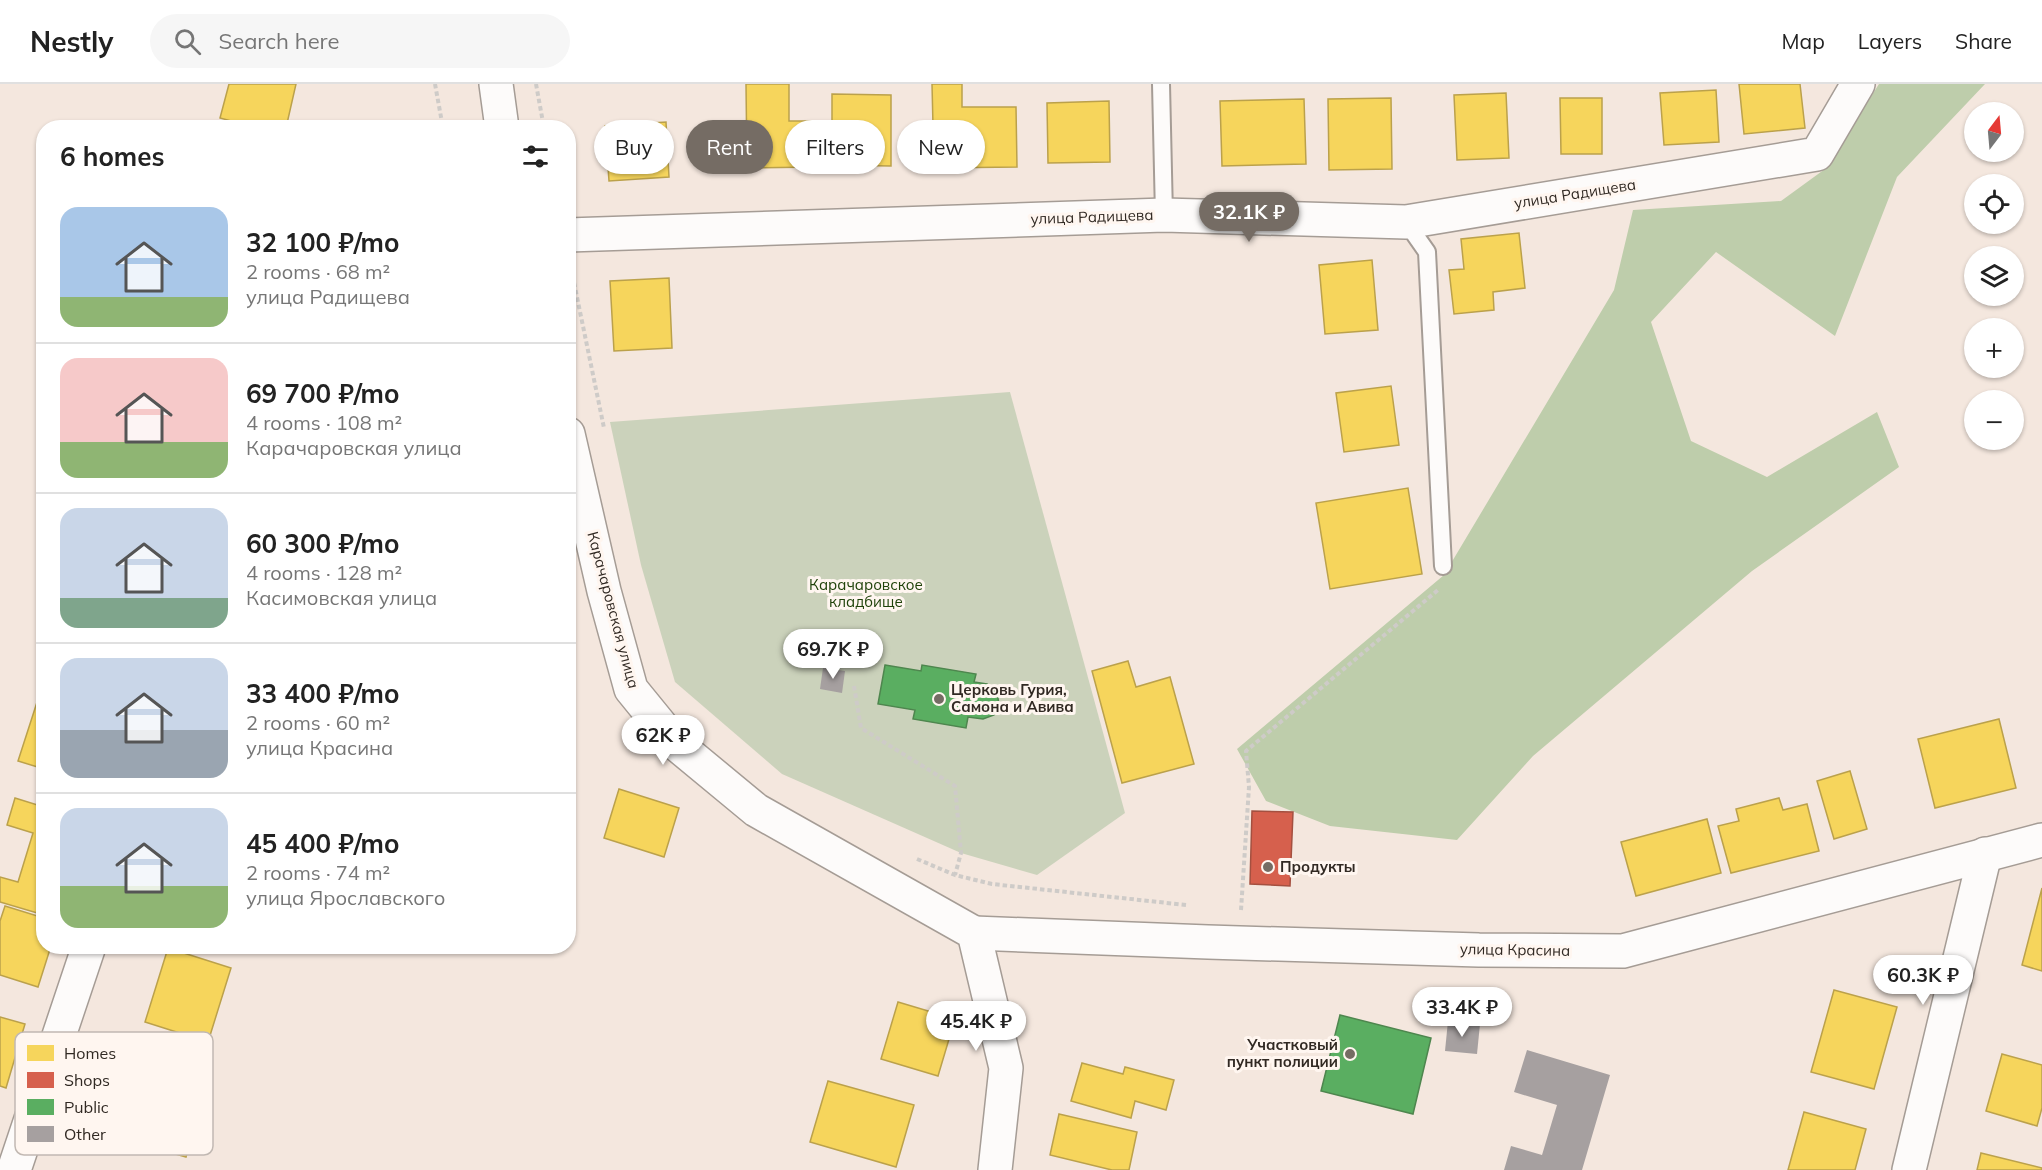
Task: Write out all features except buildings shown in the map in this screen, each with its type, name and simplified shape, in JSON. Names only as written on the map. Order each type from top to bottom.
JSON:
[{"type":"street","points":[[496,84],[501,120]]},
{"type":"street","name":"улица Радищева","points":[[576,249],[1164,215],[1406,222],[1816,154],[1858,84]]},
{"type":"street","name":"Карачаровская улица","points":[[576,469],[604,591],[631,689],[675,743],[756,810],[974,933]]},
{"type":"street","name":"улица Красина","points":[[974,933],[1220,943],[1479,950],[1623,951],[2042,840]]},
{"type":"street","points":[[1909,1170],[1985,854]]},
{"type":"street","points":[[974,933],[1006,1068],[995,1170]]},
{"type":"street","points":[[60,1032],[85,954]]},
{"type":"street","points":[[14,1170],[19,1155]]},
{"type":"lane","points":[[1161,84],[1164,215]]},
{"type":"lane","points":[[1406,222],[1427,252],[1443,566]]},
{"type":"path","points":[[435,84],[442,120]]},
{"type":"path","points":[[536,84],[543,120]]},
{"type":"path","points":[[576,285],[606,439]]},
{"type":"path","points":[[1240,910],[1249,787],[1246,751],[1440,589],[1443,566]]},
{"type":"path","points":[[854,686],[861,728],[955,786],[961,853],[955,875]]},
{"type":"path","points":[[913,858],[955,875],[992,884],[1193,906]]},
{"type":"green space","points":[[1879,84],[1985,84],[1968,102],[1964,102],[1964,106],[1897,177],[1835,336],[1716,252],[1651,322],[1691,441],[1767,477],[1877,412],[1899,467],[1752,571],[1533,756],[1457,840],[1330,826],[1266,801],[1237,749],[1444,575],[1614,290],[1633,210],[1781,201],[1825,169]]},
{"type":"green space","name":"Карачаровское кладбище","points":[[1010,392],[1125,813],[1037,875],[961,853],[782,774],[675,682],[641,565],[610,422]]},
{"type":"place","name":"Церковь Гурия, Самона и Авива","points":[[939,699]]},
{"type":"place","name":"Продукты","points":[[1268,867]]},
{"type":"place","name":"Участковый пункт полиции","points":[[1350,1054]]}]
